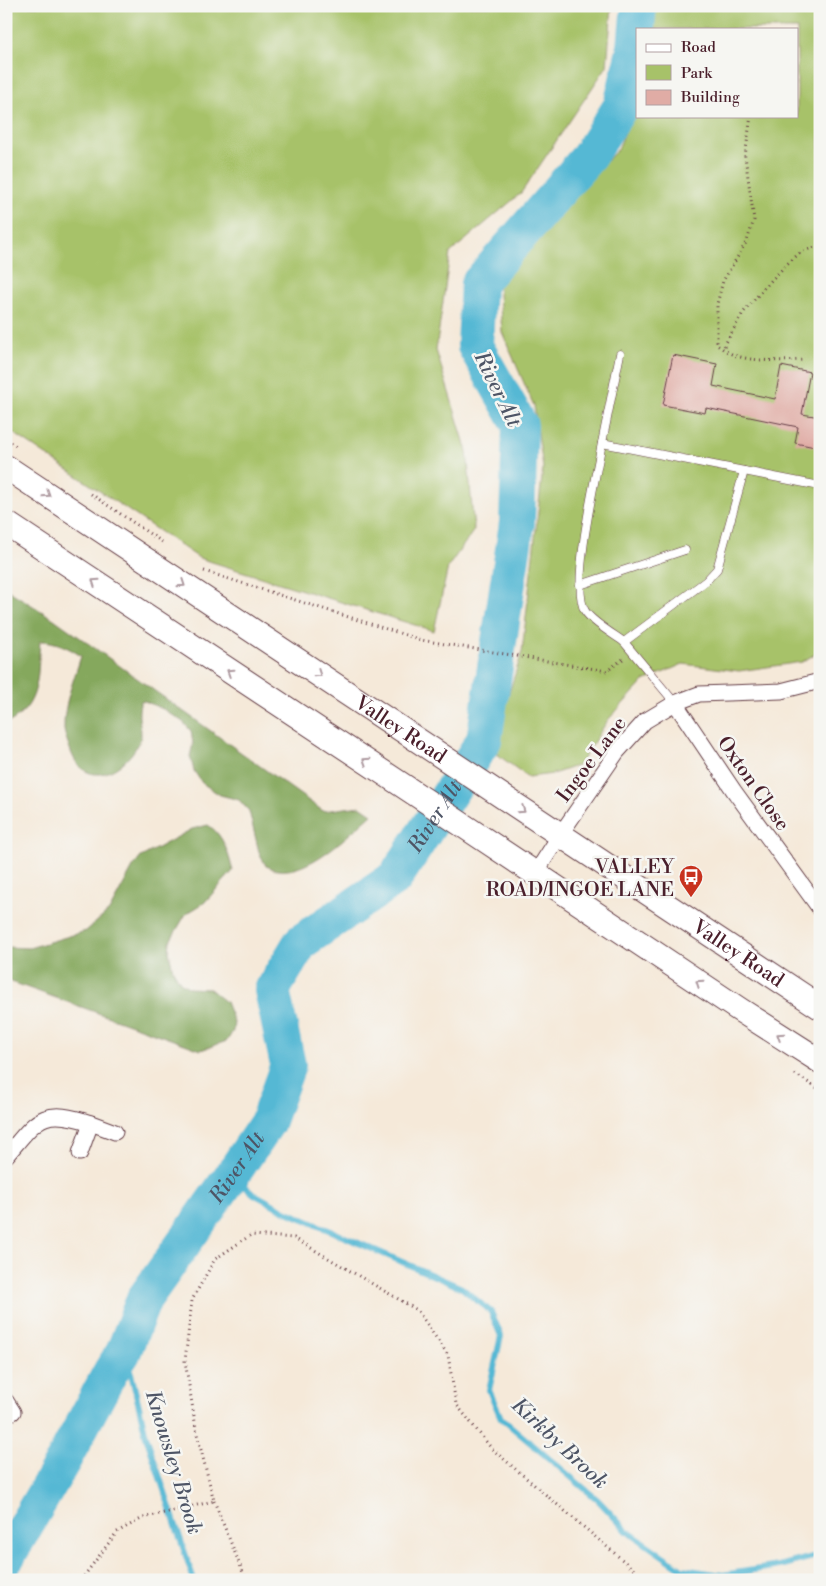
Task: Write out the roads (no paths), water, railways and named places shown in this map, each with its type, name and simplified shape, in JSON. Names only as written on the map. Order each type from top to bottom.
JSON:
[{"type":"main road","name":"Valley Road","points":[[6,467],[820,1007]]},
{"type":"main road","points":[[6,524],[820,1061]]},
{"type":"street","name":"Ingoe Lane","points":[[535,874],[617,752],[645,721],[675,703],[699,694],[781,691],[820,681]]},
{"type":"street","name":"Oxton Close","points":[[675,703],[734,791],[820,909]]},
{"type":"street","points":[[6,1156],[24,1134],[44,1118],[54,1115],[64,1115],[115,1132]]},
{"type":"street","points":[[80,1153],[91,1123]]},
{"type":"lane","points":[[620,354],[586,535],[580,573],[580,597],[585,611],[624,642],[675,703]]},
{"type":"lane","points":[[602,443],[820,486]]},
{"type":"lane","points":[[624,642],[706,581],[717,568],[744,471]]},
{"type":"lane","points":[[580,584],[685,550]]},
{"type":"waterway","name":"River Alt","points":[[637,28],[639,6]]},
{"type":"waterway","name":"River Alt","points":[[6,1559],[63,1461],[111,1371],[123,1353],[144,1299],[267,1123],[288,1065],[272,990],[301,942],[395,878],[484,740],[517,523],[520,425],[475,346],[478,284],[589,156],[621,106],[636,37]]},
{"type":"waterway","name":"Kirkby Brook","points":[[232,1175],[254,1194],[285,1211],[462,1288],[491,1312],[501,1336],[489,1390],[501,1418],[598,1500],[627,1531],[682,1569],[723,1575],[779,1566],[820,1555]]},
{"type":"waterway","name":"Knowsley Brook","points":[[123,1353],[131,1373],[146,1436],[194,1580]]},
{"type":"place","name":"VALLEY ROAD/INGOE LANE","points":[[691,898]]}]
